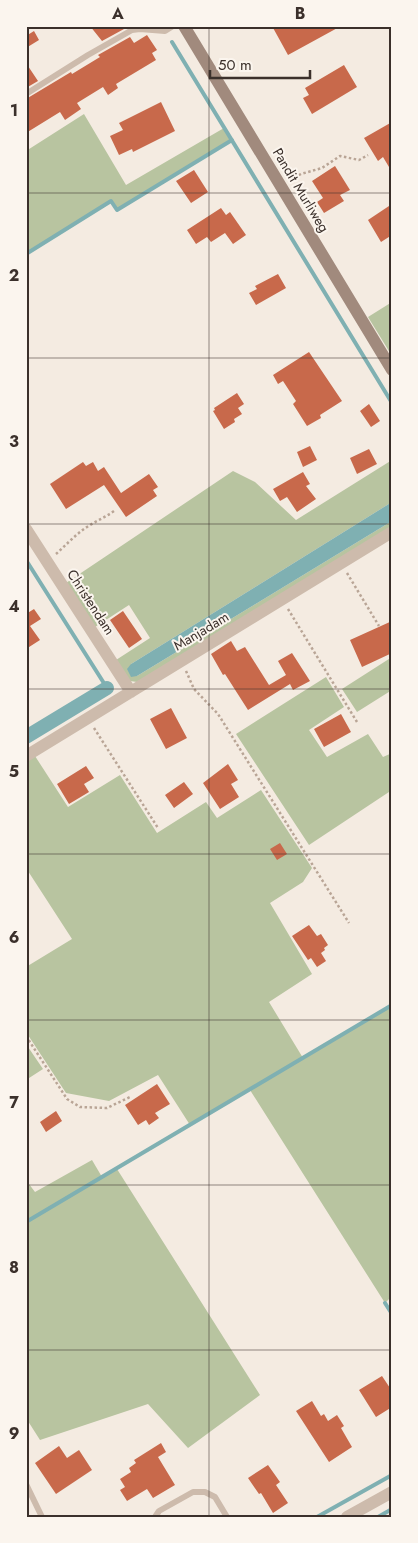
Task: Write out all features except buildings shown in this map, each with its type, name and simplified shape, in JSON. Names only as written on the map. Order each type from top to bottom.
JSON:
[{"type":"street","name":"Pandit Murliweg","points":[[184,26],[392,370]]},
{"type":"street","name":"Christendam","points":[[26,529],[131,692]]},
{"type":"street","name":"Manjadam","points":[[26,756],[392,532]]},
{"type":"street","points":[[347,1517],[392,1492]]},
{"type":"lane","points":[[26,94],[132,30],[165,31],[173,26]]},
{"type":"lane","points":[[26,1484],[42,1517]]},
{"type":"lane","points":[[155,1517],[159,1510],[193,1492],[204,1492],[215,1497],[228,1517]]},
{"type":"path","points":[[281,186],[301,174],[322,168],[340,156],[359,160],[368,155]]},
{"type":"path","points":[[47,561],[91,524],[105,518],[114,511]]},
{"type":"path","points":[[341,563],[379,626]]},
{"type":"path","points":[[282,599],[357,722]]},
{"type":"path","points":[[181,661],[194,689],[218,714],[349,923]]},
{"type":"path","points":[[88,718],[158,828]]},
{"type":"path","points":[[26,1036],[67,1099],[80,1107],[107,1108],[130,1097]]},
{"type":"green space","points":[[84,114],[126,185],[224,128],[232,140],[117,210],[111,202],[26,254],[26,151]]},
{"type":"green space","points":[[392,302],[392,356],[368,317]]},
{"type":"green space","points":[[392,460],[392,502],[131,664],[137,676],[392,521],[392,527],[137,682],[130,681],[116,660],[150,638],[129,605],[95,627],[66,583],[233,471],[255,482],[296,520]]},
{"type":"green space","points":[[392,657],[392,690],[357,712],[342,689]]},
{"type":"green space","points":[[326,677],[344,707],[309,730],[327,757],[368,734],[383,757],[392,753],[392,790],[309,845],[236,734]]},
{"type":"green space","points":[[35,756],[68,807],[120,775],[157,833],[206,802],[217,818],[261,790],[312,868],[303,882],[270,903],[312,974],[269,1002],[303,1058],[392,1005],[392,1296],[385,1303],[250,1090],[190,1125],[158,1075],[109,1101],[66,1093],[26,1032],[26,967],[72,939],[26,868],[26,761]]},
{"type":"green space","points":[[26,1044],[43,1069],[26,1080]]},
{"type":"green space","points":[[92,1160],[102,1177],[117,1169],[260,1395],[188,1448],[148,1404],[40,1440],[26,1418],[26,1180],[35,1192]]},
{"type":"water","points":[[392,502],[392,521],[137,676],[131,677],[127,669],[131,664]]},
{"type":"waterway","points":[[172,42],[392,403]]},
{"type":"waterway","points":[[26,254],[111,201],[117,210],[232,140]]},
{"type":"waterway","points":[[26,560],[107,688]]},
{"type":"waterway","points":[[26,737],[107,688]]},
{"type":"waterway","points":[[26,1222],[392,1005]]},
{"type":"waterway","points":[[385,1303],[392,1314]]},
{"type":"waterway","points":[[317,1517],[392,1475]]},
{"type":"waterway","points":[[378,1517],[392,1509]]}]
